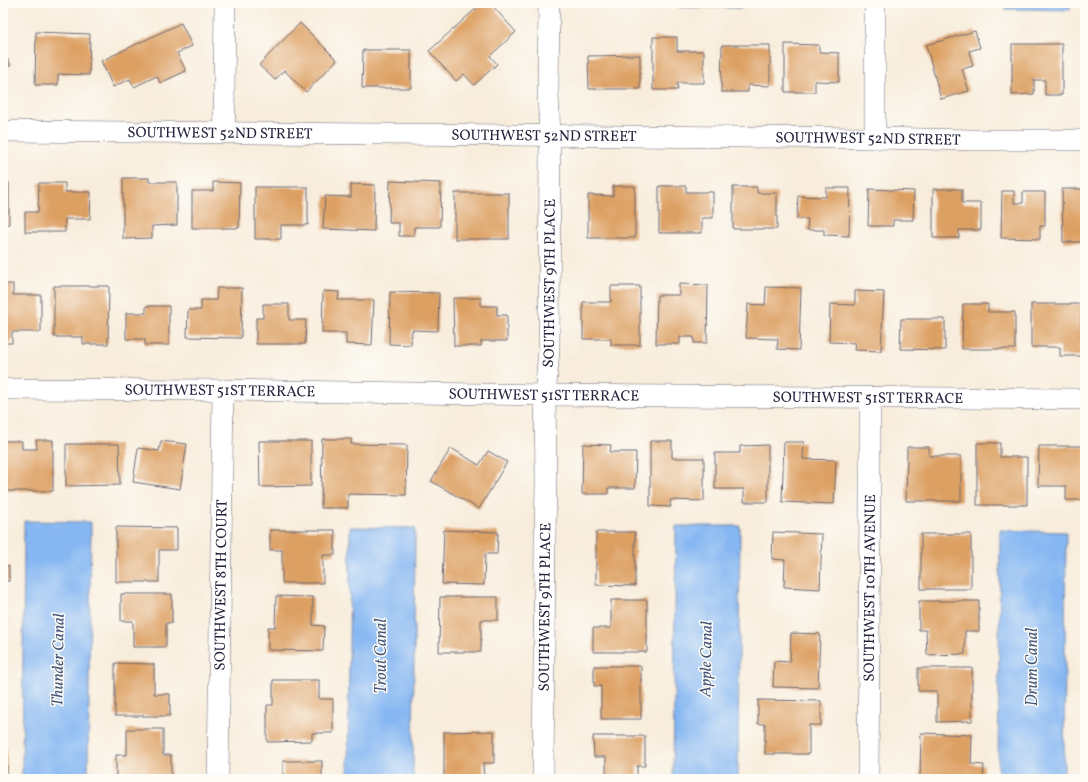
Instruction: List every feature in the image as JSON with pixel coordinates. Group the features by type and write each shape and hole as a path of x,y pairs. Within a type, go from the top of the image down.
{"street":[{"path":"225,3 225,132"},
{"name":"SOUTHWEST 9TH PLACE","path":"543,779 544,548 546,482 545,395 549,350 549,3"},
{"path":"874,138 876,3"},
{"name":"SOUTHWEST 52ND STREET","path":"3,131 1085,140"},
{"name":"SOUTHWEST 51ST TERRACE","path":"3,389 1085,399"},
{"name":"SOUTHWEST 8TH COURT","path":"218,779 223,390"},
{"name":"SOUTHWEST 10TH AVENUE","path":"868,779 870,397"}],"water":[{"path":"678,3 743,3 743,8 678,7"},
{"path":"1005,3 1070,3 1070,10 1005,9"},
{"name":"Thunder Canal","path":"24,521 91,522 88,779 22,779"},
{"name":"Apple Canal","path":"676,526 740,526 738,779 673,779"},
{"name":"Trout Canal","path":"350,527 415,528 413,779 348,779"},
{"name":"Drum Canal","path":"1000,530 1066,532 1064,779 998,779"}],"building":[{"path":"482,3 490,3 516,32 490,56 497,64 474,85 464,74 456,81 429,51"},
{"path":"923,3 978,3 978,5 923,5"},
{"path":"181,23 192,46 177,53 186,71 160,83 157,76 134,87 130,79 113,87 101,61"},
{"path":"300,23 337,60 306,92 284,70 275,80 259,65"},
{"path":"975,31 980,48 969,51 973,66 962,69 969,91 941,99 926,45"},
{"path":"36,32 90,34 89,75 58,74 58,85 35,85"},
{"path":"653,37 677,37 677,51 704,51 704,83 677,83 678,90 653,90"},
{"path":"785,44 819,45 819,52 839,53 839,82 815,81 815,92 785,92"},
{"path":"1012,44 1062,44 1062,95 1045,95 1045,80 1034,80 1034,94 1012,95"},
{"path":"722,45 770,45 770,86 748,85 748,92 721,92"},
{"path":"363,50 411,50 411,88 362,88"},
{"path":"3,52 11,65 3,70"},
{"path":"640,55 640,89 589,89 588,56"},
{"path":"123,178 149,178 149,182 177,182 177,225 152,226 152,238 123,239"},
{"path":"390,181 441,183 440,227 414,227 414,236 399,236 399,223 389,223"},
{"path":"213,182 240,183 239,228 192,228 192,191 213,191"},
{"path":"3,183 9,183 9,224 3,224"},
{"path":"39,183 65,183 65,192 91,192 90,219 65,219 65,232 25,232 25,212 38,212"},
{"path":"351,184 375,185 374,231 323,229 325,196 351,197"},
{"path":"613,186 635,186 635,238 588,238 588,195 613,196"},
{"path":"659,186 686,186 686,192 713,192 713,218 702,218 702,233 659,233"},
{"path":"255,187 308,187 308,225 281,225 281,239 255,239"},
{"path":"733,187 757,187 757,193 777,193 777,229 733,229"},
{"path":"826,188 850,188 849,236 824,235 824,230 807,230 808,219 797,219 798,196 826,197"},
{"path":"869,189 914,191 913,220 893,220 893,226 868,226"},
{"path":"933,189 962,189 962,203 981,203 981,230 959,230 959,238 933,238"},
{"path":"1062,189 1085,189 1085,242 1063,242"},
{"path":"1002,191 1014,191 1014,203 1023,203 1023,192 1045,192 1045,226 1040,226 1040,239 1001,238"},
{"path":"455,193 509,193 509,239 455,239"},
{"path":"3,284 13,284 13,295 41,295 41,332 12,332 12,343 3,343"},
{"path":"679,284 708,285 707,343 694,343 694,337 680,337 680,344 656,344 657,295 679,295"},
{"path":"54,286 109,286 108,344 83,344 83,337 54,337"},
{"path":"611,286 640,286 640,345 611,345 611,339 583,339 583,302 611,302"},
{"path":"766,287 801,288 799,350 777,349 778,339 746,338 748,304 765,305"},
{"path":"217,288 242,288 241,338 187,337 188,310 201,310 201,300 216,300"},
{"path":"323,291 339,292 338,300 374,300 372,345 346,344 346,333 322,333"},
{"path":"855,291 884,292 881,351 854,350 855,343 829,342 830,304 855,305"},
{"path":"390,292 439,293 438,331 412,330 411,345 389,344"},
{"path":"453,298 481,298 481,306 497,306 497,315 507,315 507,341 481,341 481,346 454,346"},
{"path":"263,304 289,304 289,320 306,320 305,344 256,344 256,318 263,318"},
{"path":"963,304 988,304 988,312 1015,312 1015,349 962,349"},
{"path":"1031,304 1081,304 1081,356 1060,356 1060,347 1031,347"},
{"path":"146,306 169,306 169,345 145,345 145,339 126,339 126,313 146,313"},
{"path":"901,319 945,319 945,350 900,349"},
{"path":"322,439 351,439 351,444 407,445 406,495 348,494 348,508 321,508"},
{"path":"36,440 53,440 53,491 3,491 3,441 22,441 22,449 37,449"},
{"path":"161,441 187,444 180,489 133,482 138,448 159,451"},
{"path":"259,441 311,441 311,486 260,487"},
{"path":"650,441 672,441 672,458 704,458 704,501 670,500 671,507 650,506"},
{"path":"784,442 804,442 803,459 836,460 834,504 782,502"},
{"path":"977,443 1000,443 1000,457 1027,457 1027,505 977,505"},
{"path":"66,444 119,444 120,485 66,486"},
{"path":"583,444 611,445 610,452 636,452 635,488 608,488 608,494 582,494"},
{"path":"768,445 768,502 744,502 744,489 715,489 715,453 740,453 740,446"},
{"path":"1039,446 1085,446 1085,500 1066,500 1066,486 1038,486"},
{"path":"907,447 929,447 929,456 961,456 961,501 906,501"},
{"path":"451,448 479,465 488,451 507,462 479,509 431,481"},
{"path":"116,527 177,528 177,550 159,550 159,582 116,582"},
{"path":"270,530 335,530 335,555 323,555 323,583 282,583 282,550 270,550"},
{"path":"444,530 498,532 497,554 485,554 484,585 442,584"},
{"path":"596,532 635,532 635,586 596,585"},
{"path":"773,532 822,534 820,589 784,587 785,560 772,559"},
{"path":"921,534 971,534 971,589 921,589"},
{"path":"3,566 9,566 9,581 3,581"},
{"path":"3,594 5,594 4,632 3,632"},
{"path":"121,594 172,594 172,623 166,623 166,647 133,647 133,621 121,621"},
{"path":"276,596 313,597 313,625 324,626 323,651 268,650 268,627 275,627"},
{"path":"440,597 498,597 498,620 481,620 481,652 439,652"},
{"path":"611,600 647,600 647,652 593,652 593,628 611,628"},
{"path":"919,601 979,601 979,631 965,631 965,654 927,655 926,630 919,630"},
{"path":"791,633 820,634 818,688 773,687 774,661 790,662"},
{"path":"115,663 154,664 154,694 170,694 170,716 115,716"},
{"path":"594,666 641,666 641,719 601,719 601,686 594,686"},
{"path":"918,668 972,668 972,721 937,722 937,691 918,691"},
{"path":"273,680 319,680 319,699 333,699 333,733 312,733 312,741 267,742 267,705 273,705"},
{"path":"758,700 821,701 821,725 809,725 809,754 765,754 765,724 758,724"},
{"path":"127,729 163,729 163,755 171,755 171,779 116,779 116,755 127,755"},
{"path":"494,731 494,763 483,763 484,779 444,779 444,732"},
{"path":"921,733 972,735 971,764 984,765 983,779 920,779"},
{"path":"593,736 645,736 645,766 637,766 637,779 606,779 606,757 594,757"},
{"path":"3,747 7,747 7,779 3,779"},
{"path":"283,761 322,761 322,779 283,779"}]}
